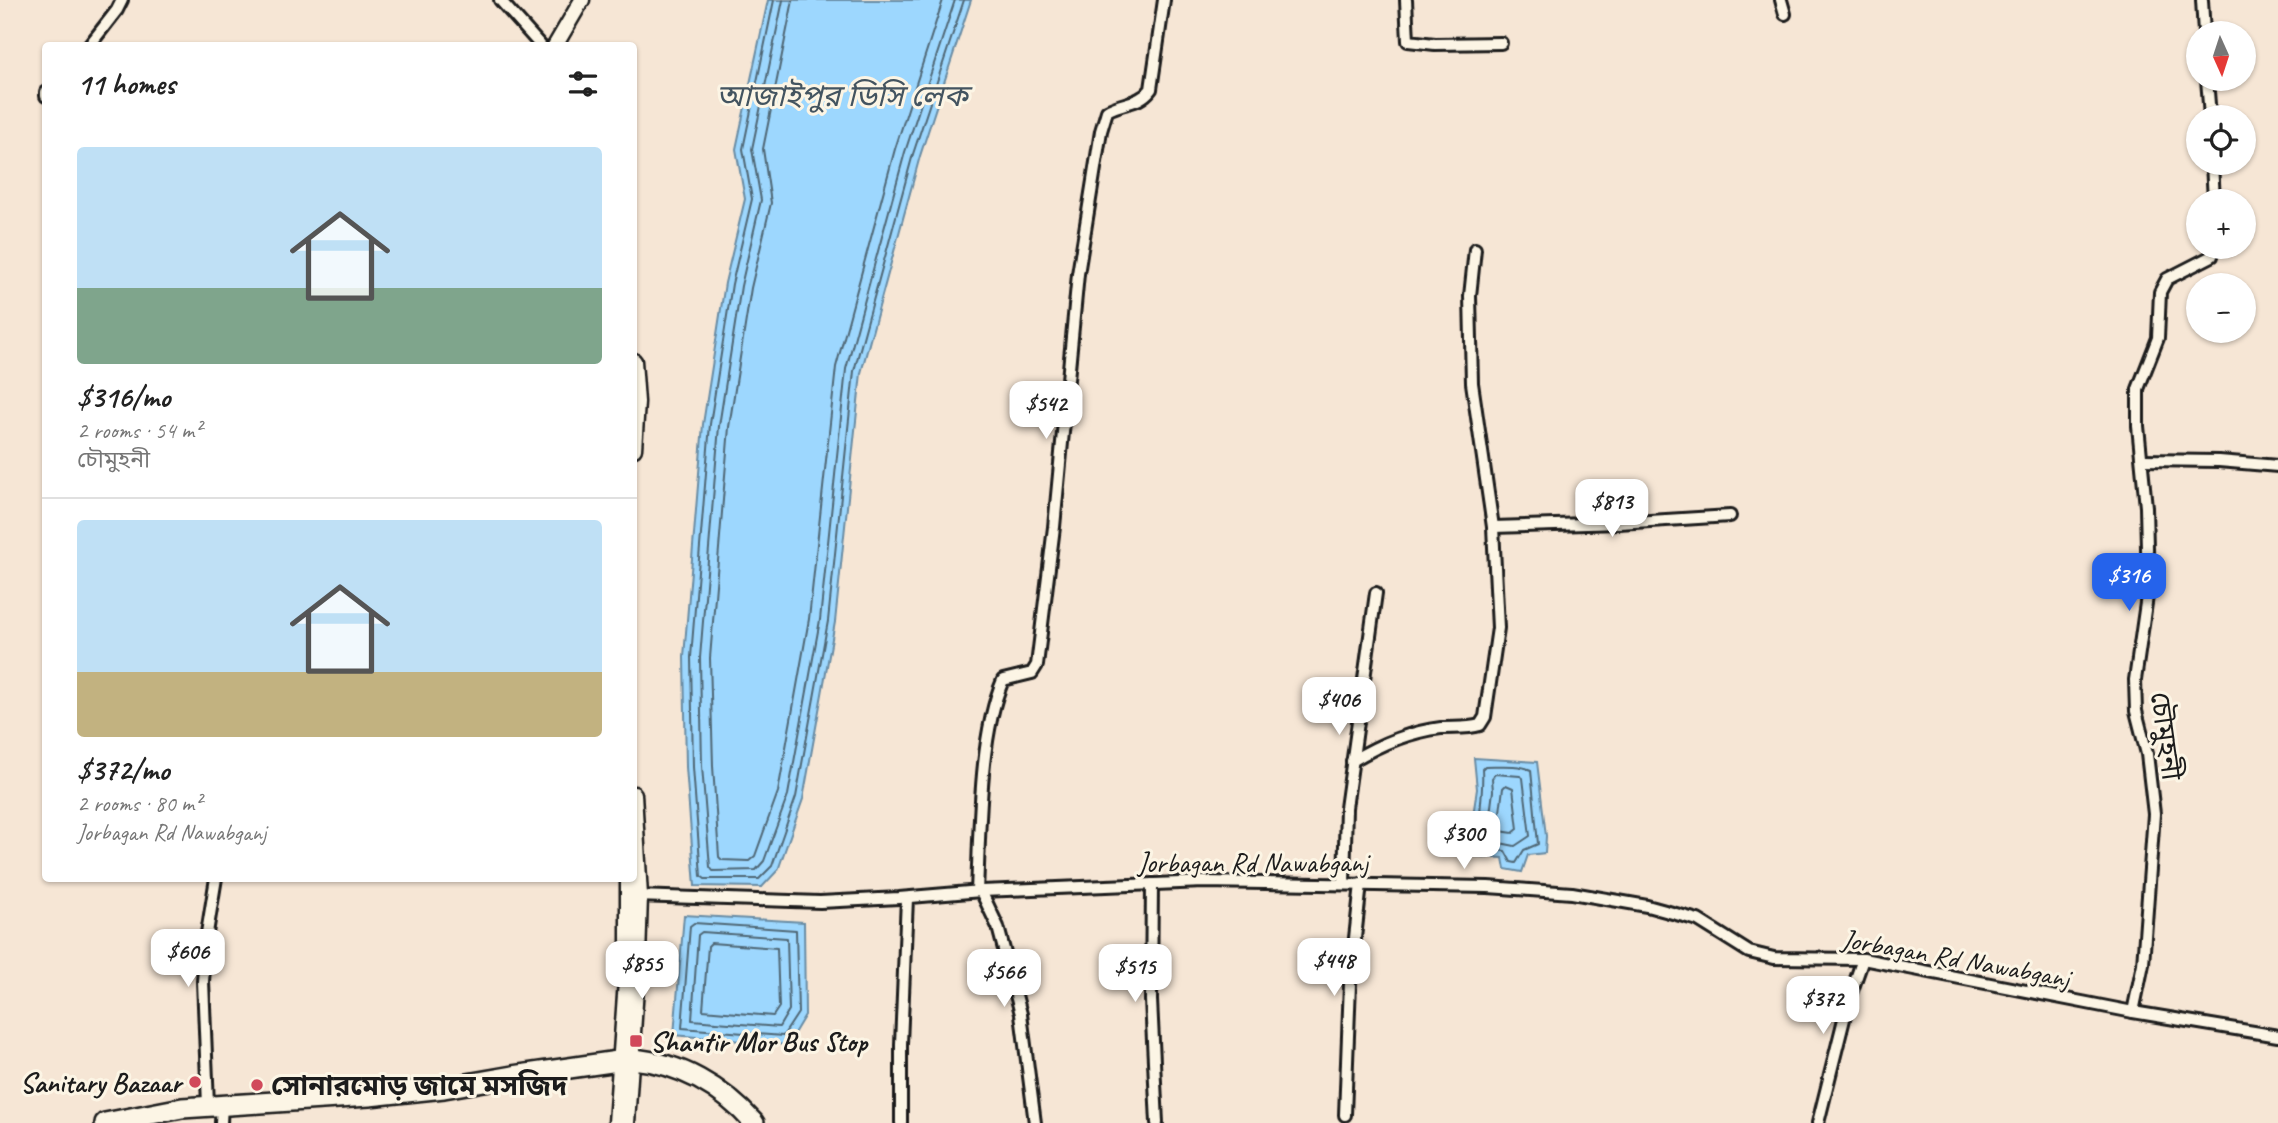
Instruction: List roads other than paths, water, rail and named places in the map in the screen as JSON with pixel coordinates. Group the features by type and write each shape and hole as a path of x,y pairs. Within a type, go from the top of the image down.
{"highway":[{"path":"105,1123 182,1108 217,1111 444,1088 626,1060 652,1061 695,1076 736,1103 754,1123"}],"street":[{"path":"92,42 122,0"},
{"path":"500,0 537,42"},
{"path":"557,42 582,0"},
{"path":"1035,1123 1021,1014 998,927 979,891 980,821 988,736 1003,680 1032,673 1037,665 1078,274 1101,131 1107,111 1144,98 1151,89 1164,0"},
{"path":"1406,0 1408,41 1435,44 1502,43"},
{"path":"1781,0 1785,14"},
{"path":"2202,0 2203,21"},
{"path":"1352,761 1377,746 1404,735 1441,728 1480,726 1485,717 1498,628 1493,527 1472,383 1470,296 1475,249"},
{"name":"চৌমুহনী","path":"2133,1012 2143,964 2154,814 2147,754 2136,711 2135,680 2148,589 2138,389 2158,338 2160,292 2167,279 2206,259"},
{"path":"2142,460 2219,461 2278,466"},
{"path":"1493,527 1730,516"},
{"path":"1344,883 1346,808 1376,593"},
{"path":"215,882 203,981 217,1111"},
{"path":"629,882 634,896"},
{"path":"627,1123 628,951 634,882"},
{"name":"Jorbagan Rd Nawabganj","path":"634,896 820,902 979,891 1152,884 1344,883 1488,887 1572,893 1647,906 1698,920 1718,930 1749,952 1774,958 1863,959 2133,1012 2278,1035"},
{"path":"1152,884 1151,1000 1157,1123"},
{"path":"1345,1115 1350,983 1362,884"},
{"path":"901,1123 901,1044 907,898"},
{"path":"1818,1123 1849,999 1863,959"},
{"path":"616,1123 626,1060"}],"water":[{"name":"আজাইপুর ডিসি লেক","path":"768,0 971,0 920,156 861,373 835,622 803,799 778,870 762,887 695,886 686,767 684,657 703,424 725,283 745,199 736,149"},
{"path":"1474,758 1537,762 1546,836 1545,853 1528,855 1522,872 1505,869 1503,858 1472,856 1471,829 1477,789"},
{"path":"684,915 804,922 805,1015 787,1045 674,1035"}],"place":[{"name":"Shantir Mor Bus Stop","path":"636,1041"},
{"name":"Sanitary Bazaar","path":"195,1082"},
{"name":"সোনারমোড় জামে মসজিদ","path":"257,1085"}]}
